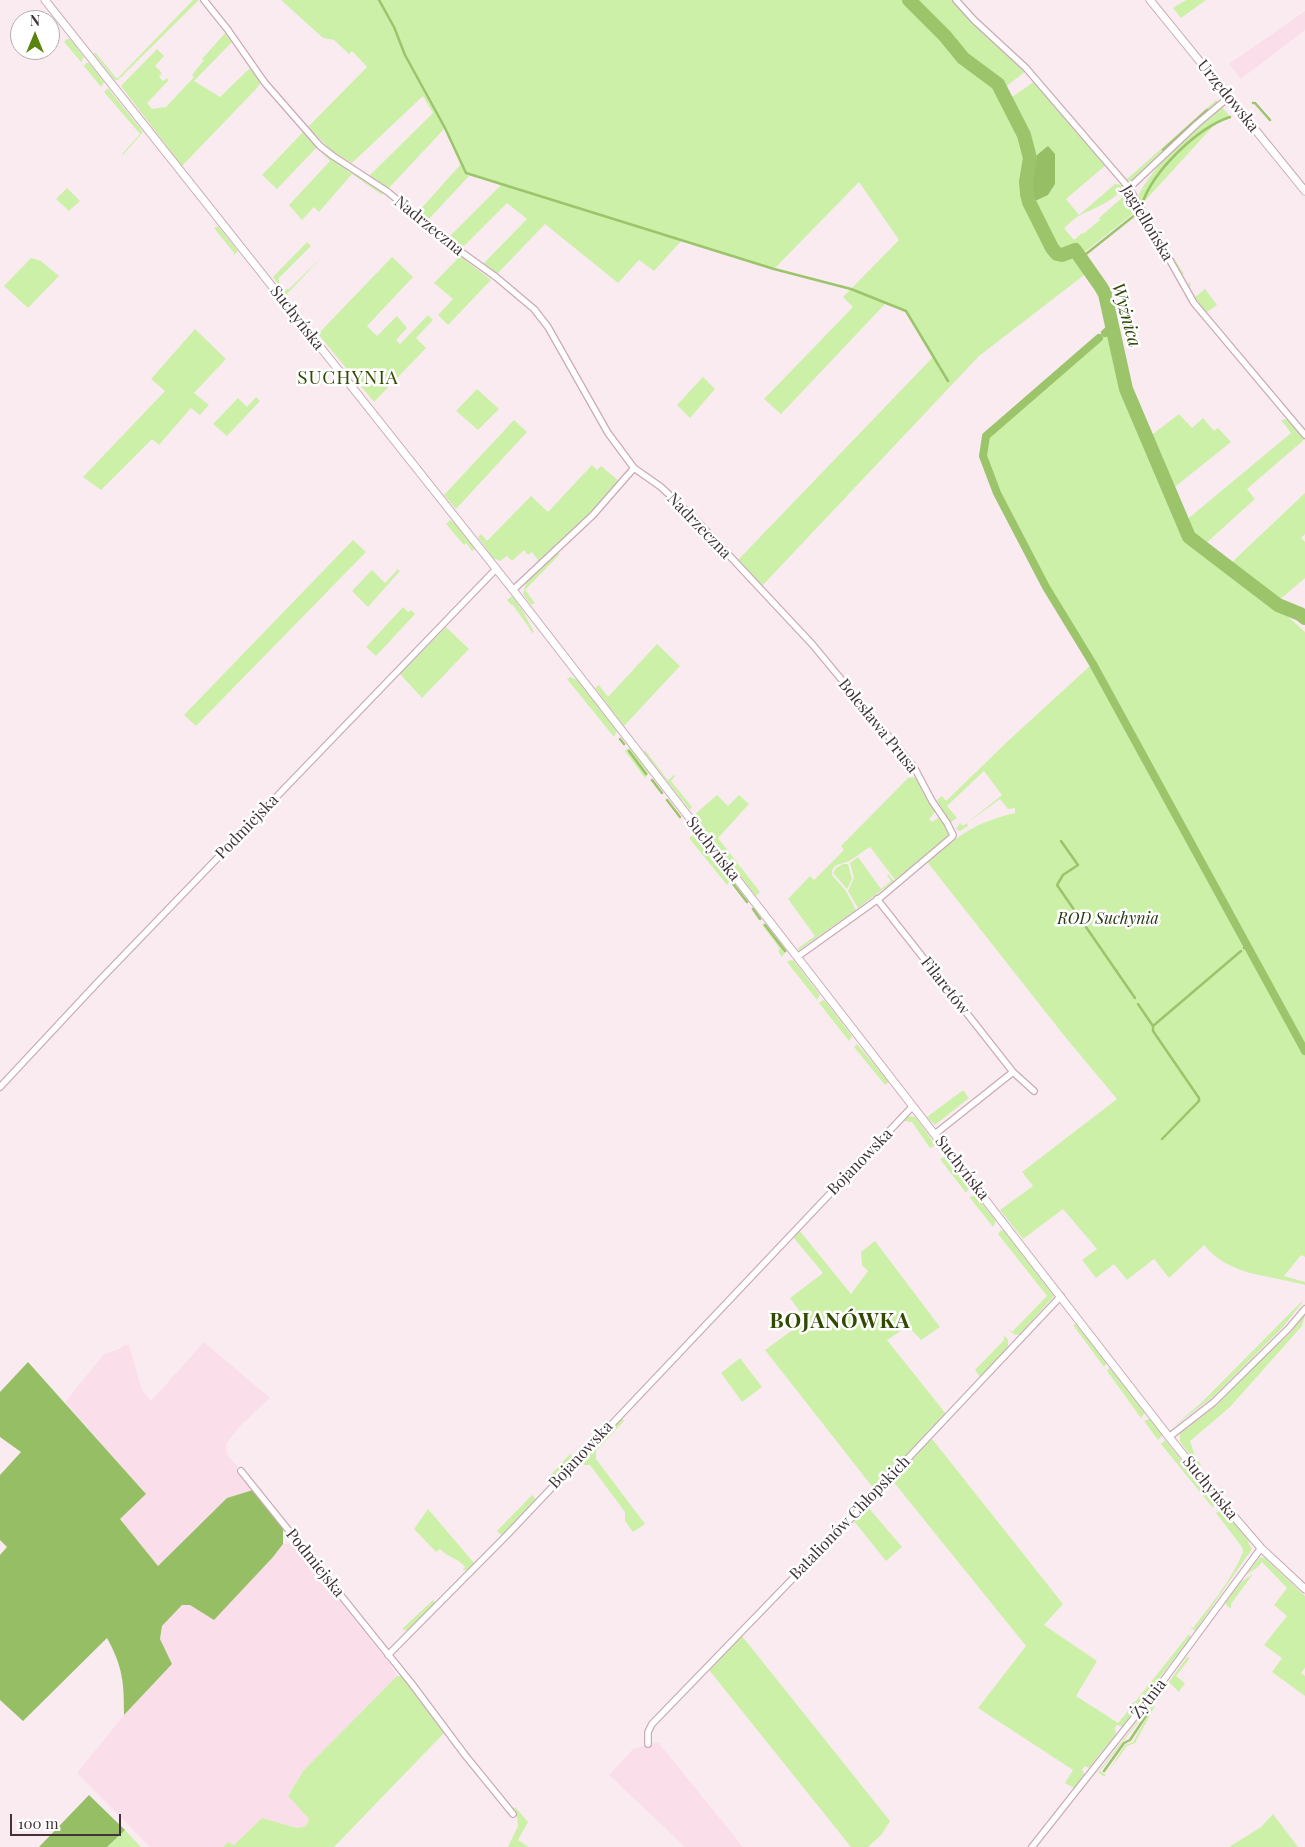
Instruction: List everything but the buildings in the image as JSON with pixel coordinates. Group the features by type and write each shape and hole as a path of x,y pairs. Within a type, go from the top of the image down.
{"street":[{"name":"Suchyńska","path":"46,0 513,590 1169,1437 1261,1548 1305,1589"},
{"name":"Nadrzeczna","path":"204,0 228,30 265,83 320,146 332,156 388,192 446,241 496,277 534,309 548,327 608,433 634,468 672,496 759,589"},
{"name":"Jagiellońska","path":"956,0 974,20 1026,68 1129,188 1194,303 1305,434"},
{"name":"Urzędowska","path":"1150,0 1305,191"},
{"path":"1129,188 1197,124 1229,97"},
{"path":"513,590 594,515 634,468"},
{"name":"Podmiejska","path":"0,1087 98,982 496,569"},
{"name":"Bolesława Prusa","path":"759,589 812,644 914,767 953,835 938,850 877,900 797,957"},
{"name":"Filaretów","path":"877,900 1013,1072 1034,1091"},
{"path":"935,1134 1013,1072"},
{"name":"Bojanowska","path":"388,1655 505,1537 912,1107"},
{"name":"Batalionów Chłopskich","path":"648,1744 648,1732 652,1724 864,1505 1061,1296"},
{"path":"1169,1437 1214,1402 1289,1328 1305,1309"},
{"name":"Podmiejska","path":"241,1471 388,1655"},
{"name":"Żytnia","path":"1032,1847 1168,1674 1261,1548"},
{"path":"388,1655 513,1814"}],"shaded area":[{"path":"1305,11 1305,30 1241,79 1229,64"},
{"path":"204,1342 270,1398 242,1424 226,1444 227,1454 253,1490 227,1499 159,1567 120,1519 146,1494 65,1402 104,1354 125,1345 129,1345 142,1390 151,1401"},
{"path":"295,1543 397,1676 303,1771 288,1795 309,1819 306,1826 298,1828 262,1818 234,1845 228,1842 223,1847 150,1847 77,1773 124,1715 172,1664 160,1639 162,1626 177,1610 182,1605 190,1605 273,1557 283,1544"},
{"path":"658,1742 743,1847 685,1847 609,1775 633,1749"}],"green space":[{"path":"193,0 199,0 118,80 115,80 94,54 95,52 117,79"},
{"path":"281,0 953,0 1026,71 1003,89 1009,99 1035,81 1106,165 1066,199 1079,215 1115,184 1122,185 1116,195 1110,200 1077,217 1064,228 1074,240 1100,220 1099,218 1124,196 1132,198 1139,209 1082,254 1092,269 979,356 762,586 738,560 933,357 906,311 886,303 781,414 764,399 853,307 843,297 899,240 859,182 774,269 682,240 654,271 639,260 618,283 545,224 495,274 482,265 527,219 507,203 461,249 447,239 501,185 466,173 445,128 388,189 369,176 433,113 423,96 352,163 333,152 308,127 367,67 352,51 349,54 334,40 323,38"},
{"path":"1186,0 1206,0 1181,18 1173,8"},
{"path":"225,33 232,42 194,81 220,97 250,68 261,82 182,166 121,86 157,49 164,56 155,66 162,73 159,77 163,81 167,78 169,80 147,103 152,109 166,107 194,77 192,75 204,60 202,59"},
{"path":"70,39 84,57 81,62 64,42"},
{"path":"86,63 89,63 104,82 101,87 84,66"},
{"path":"108,88 143,132 123,155 140,134 104,92"},
{"path":"1216,100 1218,102 1133,182 1126,180 1116,170 1116,168 1127,179"},
{"path":"1222,107 1231,118 1217,122 1142,204 1184,274 1180,274 1139,199 1138,196 1153,173 1175,147 1199,124"},
{"path":"285,112 317,147 277,189 262,175 303,132"},
{"path":"1048,146 1055,154 1055,184 1048,195 1035,201 1031,190 1037,155"},
{"path":"319,150 349,170 348,172 354,173 383,193 382,195 352,174 319,212 314,207 302,220 289,205 330,161"},
{"path":"461,164 465,174 469,176 428,220 418,212"},
{"path":"67,188 80,201 69,211 56,199"},
{"path":"218,226 238,251 233,256 234,253 214,228"},
{"path":"427,230 491,280 448,325 438,315 453,299 434,283 458,258 425,231"},
{"path":"307,242 311,246 278,279 284,289 289,289 322,257 286,295 273,277"},
{"path":"392,257 413,277 367,326 377,336 397,316 407,328 396,340 400,344 428,315 433,320 416,338 426,348 374,402 318,334"},
{"path":"31,258 41,261 59,276 28,308 4,286"},
{"path":"1189,282 1191,285 1189,287 1195,297 1205,289 1217,305 1205,312 1188,287"},
{"name":"ROD Suchynia","path":"1110,328 1124,392 1187,538 1220,561 1305,632 1305,1046 1120,714 1118,715 1305,1053 1305,1257 1301,1255 1284,1276 1305,1282 1305,1285 1237,1269 1214,1255 1204,1245 1169,1278 1154,1259 1127,1280 1114,1264 1096,1278 1082,1260 1097,1249 1063,1209 1023,1239 1000,1210 1033,1186 1022,1172 1117,1099 926,862 947,845 977,826 1015,813 1015,808 1008,809 1000,799 967,823 968,826 960,831 956,829 960,823 963,826 1002,795 984,771 947,806 957,818 950,823 937,800 942,796 946,801 1092,664 1046,587 997,493 983,456 986,436"},
{"path":"195,329 226,359 194,393 209,405 200,415 191,408 159,445 152,439 101,490 83,477 165,391 151,379"},
{"path":"703,377 715,389 690,418 677,405"},
{"path":"477,389 499,409 478,430 456,411"},
{"path":"256,397 260,401 227,436 213,424 238,398 247,407"},
{"path":"1179,414 1192,428 1203,418 1214,431 1218,428 1231,442 1171,490 1149,437"},
{"path":"1287,419 1305,439 1247,489 1255,499 1204,545 1191,536 1184,522 1291,433 1281,420"},
{"path":"514,420 527,432 456,509 444,495"},
{"path":"592,465 597,470 601,466 620,482 592,514 538,563 532,552 528,555 524,550 512,561 507,556 500,561 493,558 478,537 481,534 487,541 531,496 548,512"},
{"path":"1305,493 1305,534 1301,538 1305,542 1305,578 1277,602 1230,564"},
{"path":"450,520 455,523 475,549 472,551 466,543 464,545 446,524"},
{"path":"353,540 366,552 196,726 184,715"},
{"path":"556,553 560,554 525,590 535,603 531,605 523,594 526,583"},
{"path":"398,569 400,571 368,607 352,591 372,570 385,583"},
{"path":"512,596 534,632 532,633 512,604 507,600"},
{"path":"403,607 408,612 411,610 415,614 376,656 366,647"},
{"path":"446,627 469,649 422,698 400,674"},
{"path":"657,644 680,666 624,726 595,688 599,685 608,697"},
{"path":"570,677 578,680 617,731 614,737 567,679"},
{"path":"630,748 649,773 645,778 625,751"},
{"path":"645,750 668,780 675,776 671,781 692,807 690,810 644,752"},
{"path":"913,777 917,779 936,811 929,819 932,822 942,818 948,831 948,838 896,881 870,847 849,861 835,866 832,875 846,891 856,910 799,950 797,949 815,936 788,899 810,876 814,880 844,850 841,846 908,778"},
{"path":"717,795 728,806 739,795 749,804 718,838 760,892 756,896 693,816"},
{"path":"697,834 731,879 727,885 689,838"},
{"path":"858,857 881,889 891,881 888,874 894,881 858,908 848,891 854,878 850,863"},
{"path":"843,864 848,864 852,879 847,889 833,873 836,868"},
{"path":"764,923 786,951 782,957 778,951 780,949 762,925"},
{"path":"790,960 794,961 820,995 817,1000 787,962"},
{"path":"823,1000 852,1036 849,1041 819,1003"},
{"path":"857,1044 889,1082 885,1085 854,1047"},
{"path":"963,1090 969,1098 935,1125 927,1117"},
{"path":"906,1116 915,1117 935,1146 930,1148 912,1122 904,1121 851,1176"},
{"path":"944,1157 969,1188 966,1193 940,1159"},
{"path":"971,1196 976,1196 996,1221 993,1227 970,1198"},
{"path":"799,1230 851,1294 868,1271 862,1265 861,1252 875,1241 940,1327 921,1340 908,1326 887,1340 946,1414 874,1489 765,1350 806,1320 790,1298 823,1273 793,1237"},
{"path":"1001,1230 1004,1231 1054,1296 1020,1334 1016,1335 1009,1331 1012,1332 1047,1296 998,1234"},
{"path":"1301,1302 1283,1327 1214,1396 1172,1428 1201,1403"},
{"path":"1305,1315 1302,1326 1230,1407 1190,1441 1201,1465 1199,1466 1180,1442 1180,1433 1217,1405 1247,1373 1289,1334"},
{"path":"1076,1324 1107,1363 1104,1367 1073,1325"},
{"path":"1004,1335 1008,1340 1008,1348 980,1377 975,1370 1004,1340"},
{"path":"740,1358 762,1387 742,1402 721,1373"},
{"path":"28,1362 146,1494 120,1519 158,1566 227,1498 253,1490 283,1527 283,1544 214,1620 190,1605 182,1605 162,1626 160,1639 172,1664 124,1715 122,1675 107,1638 23,1721 0,1700 0,1555 7,1547 0,1540 0,1475 21,1452 0,1437 0,1392"},
{"path":"1109,1368 1145,1411 1141,1418 1107,1371"},
{"path":"621,1417 624,1421 596,1451 596,1459 645,1524 633,1532 625,1521 625,1512 590,1465 584,1465 582,1460"},
{"path":"1151,1419 1163,1435 1158,1440 1144,1421"},
{"path":"593,1429 596,1431 596,1435 557,1477 550,1476 570,1454 576,1456 594,1435 595,1431"},
{"path":"929,1439 933,1440 1063,1604 1044,1625 1097,1661 1076,1696 1118,1723 1128,1711 1127,1708 1133,1713 1122,1727 1117,1725 1115,1728 1116,1734 1089,1768 1085,1766 1082,1770 1085,1774 1074,1788 1065,1783 1073,1770 978,1708 1026,1646 892,1480"},
{"path":"1165,1440 1215,1502 1213,1508 1161,1444"},
{"path":"532,1495 536,1499 502,1536 497,1531"},
{"path":"867,1506 902,1547 886,1561 853,1520"},
{"path":"428,1509 475,1564 469,1570 464,1570 465,1567 462,1564 440,1549 436,1552 414,1529"},
{"path":"1223,1510 1249,1541 1252,1549 1195,1631 1189,1626 1193,1628 1221,1592 1243,1552 1242,1547 1216,1513"},
{"path":"1260,1557 1265,1558 1305,1596 1305,1668 1301,1673 1305,1676 1305,1696 1272,1672 1282,1658 1264,1645 1287,1616 1274,1605 1287,1588 1262,1562 1246,1575"},
{"path":"1253,1574 1231,1604 1231,1609 1226,1605 1226,1602 1241,1582"},
{"path":"433,1600 436,1604 408,1631 402,1629"},
{"path":"1189,1634 1191,1637 1137,1707 1133,1706 1132,1703 1135,1702"},
{"path":"742,1636 890,1821 882,1834 868,1847 851,1847 709,1670"},
{"path":"1187,1657 1190,1658 1176,1676 1185,1683 1179,1692 1169,1682"},
{"path":"397,1676 402,1676 445,1732 334,1847 223,1847 228,1842 234,1845 262,1818 297,1828 306,1826 309,1819 288,1796 303,1771"},
{"path":"1151,1704 1155,1706 1135,1743 1127,1746 1108,1772 1125,1745 1133,1742 1150,1712 1147,1711 1100,1771 1106,1775 1104,1777 1098,1772"},
{"path":"89,1795 125,1830 107,1847 39,1847"},
{"path":"515,1807 528,1822 518,1840 529,1847 508,1847 518,1826 517,1817 512,1810"},
{"path":"1273,1814 1298,1847 1229,1847 1261,1827"},
{"path":"125,1830 141,1847 107,1847"}],"waterway":[{"path":"379,0 466,173 774,269 851,289 906,311 948,381"},
{"name":"Wyżnica","path":"909,0 945,36 963,58 998,84 1024,135 1030,158 1026,182 1029,202 1052,248 1057,254 1062,255 1075,250 1105,294 1126,389 1189,537 1278,605 1305,618"},
{"path":"1253,103 1270,120"},
{"path":"1163,150 1207,110"},
{"path":"1142,204 1156,178 1178,152 1204,131 1230,117"},
{"path":"1081,258 1140,211"},
{"path":"1105,333 1112,327"},
{"path":"1099,338 986,436 983,456 997,493 1046,587 1093,664 1305,1051"},
{"path":"620,739 624,744"},
{"path":"629,751 646,774"},
{"path":"652,780 662,793"},
{"path":"667,800 680,817"},
{"path":"685,823 689,827"},
{"path":"696,836 747,902"},
{"path":"1061,841 1078,865 1063,875 1057,885 1135,998"},
{"path":"753,909 760,919"},
{"path":"765,925 785,951"},
{"path":"1244,948 1247,945"},
{"path":"1162,1139 1199,1101 1199,1098 1153,1031 1153,1026 1241,951"},
{"path":"1138,1004 1153,1026"},
{"path":"1104,1771 1124,1743 1130,1740 1148,1713"}],"district":[{"name":"SUCHYNIA","path":"348,378"},
{"name":"BOJANÓWKA","path":"840,1321"}]}
